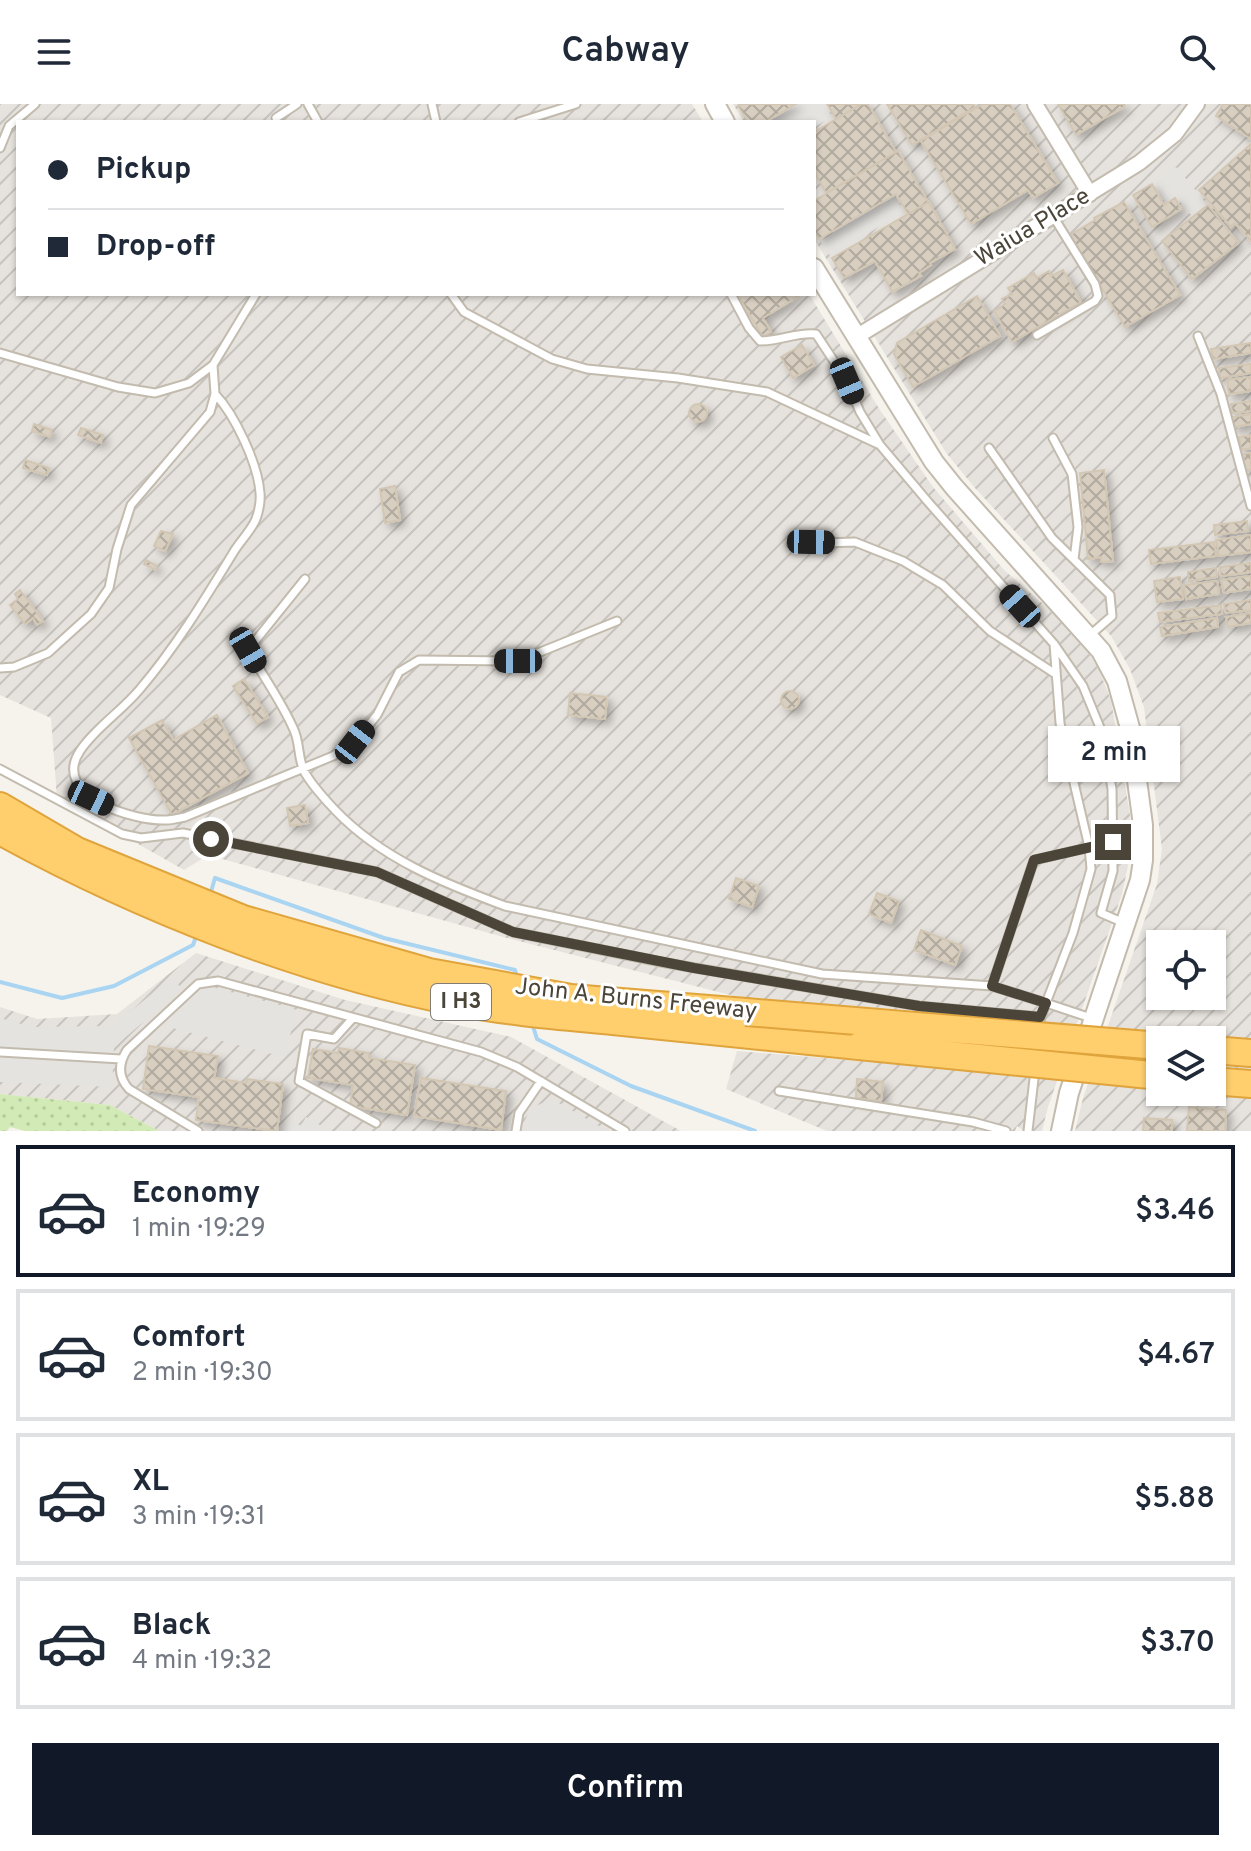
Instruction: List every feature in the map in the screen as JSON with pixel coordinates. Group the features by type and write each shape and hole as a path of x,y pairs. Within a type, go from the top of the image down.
{"highway":[{"name":"John A. Burns Freeway","path":"0,806 156,908 331,970 457,1002 610,1021 1146,1075"},
{"name":"John A. Burns Freeway","path":"0,831 243,919 429,972 571,998 1146,1045"},
{"path":"1226,1051 1251,1053"},
{"path":"1226,1082 1251,1084"}],"street":[{"path":"1035,104 1090,194"},
{"name":"Waiua Place","path":"856,337 1090,194 1159,148 1175,134 1197,104"},
{"path":"816,271 906,420 954,487 1089,636 1110,667 1123,699 1142,810 1143,860 1126,924 1069,1093 1061,1131"}],"lane":[{"path":"16,120 35,104"},
{"path":"276,118 297,104"},
{"path":"525,120 576,104"},
{"path":"0,148 9,126 16,120"},
{"path":"1037,335 1095,301 1098,296 1095,284 1053,216"},
{"path":"0,353 118,387 155,393 189,383 213,365 255,296"},
{"path":"452,296 464,312 552,359 587,369 678,378 767,392 880,445"},
{"path":"732,296 749,328 760,341 775,341 799,332 816,334 847,381 860,412 880,445 1054,644 1083,686 1103,735 1112,789 1113,871 1101,913 1126,924"},
{"path":"1198,336 1221,394 1251,506"},
{"path":"0,668 14,667 48,653 91,614 109,588 131,505 210,412 215,394 213,365"},
{"path":"215,394 225,405 254,466 260,495 255,521 232,554 222,575 140,689 80,751 73,767 78,784 91,798 127,815 165,821 185,817 333,756 355,742 377,715 399,672 419,660 518,661 617,621"},
{"path":"1053,438 1072,474 1078,527 1074,559"},
{"path":"989,448 1052,538 1110,595 1112,616 1089,636"},
{"path":"791,544 855,542 903,561 943,585 990,631 1054,673"},
{"path":"305,579 248,650 294,729 303,769 319,793 357,832 395,859 505,906 822,974 992,986 1094,1018"},
{"path":"1037,1046 1040,1017 1073,933 1091,869 1089,847 1060,723 1054,644"},
{"path":"0,769 122,834 141,838 183,833 377,872 513,932 694,968 919,1006 1040,1017"},
{"path":"992,986 1034,860 1113,842"},
{"path":"198,1131 129,1089 122,1082 120,1070 121,1059 127,1050 198,984 207,981 481,1052 517,1067 625,1131"},
{"path":"353,1018 334,1039 307,1034 299,1081 376,1123"},
{"path":"0,1052 121,1059"},
{"path":"1028,1131 1036,1060"},
{"path":"516,1131 519,1113 541,1081"},
{"path":"779,1091 973,1122 1006,1131"}],"shaded area":[{"path":"0,104 692,104 702,120 16,120 16,296 810,296 880,410 933,487 1004,570 1081,641 1099,670 1111,700 1130,815 1129,861 1122,894 1042,1131 1024,1131 1017,1126 1015,1131 827,1131 726,1089 737,1051 1021,1074 1028,1018 746,999 507,938 208,855 184,870 57,798 51,718 0,695"},
{"path":"733,104 1251,104 1251,1131 1075,1131 1083,1098 1157,884 1162,849 1144,707 1130,669 1111,636 947,454 816,242 816,120 743,120"},
{"path":"798,104 825,104 832,117 816,126 816,120 770,120"},
{"path":"1176,167 1207,204 1192,216 1176,197 1165,203 1153,184"},
{"path":"895,196 904,212 830,256 820,241"},
{"path":"196,953 345,1000 511,1037 681,1131 159,1131 110,1105 0,1094 0,1007 37,1019 117,1014"},
{"path":"172,977 182,989 114,1047 112,1087 0,1082 0,1018 32,1027 113,1026"},
{"path":"212,987 297,1010 284,1057 165,1026 201,989"},
{"path":"552,1099 608,1131 524,1131 523,1124 531,1108"},
{"path":"306,1117 330,1131 284,1131 291,1120 301,1126"}],"green space":[{"path":"0,1094 110,1105 159,1131 25,1131 10,1127 7,1131 0,1131"}],"building":[{"path":"796,104 768,120 747,120 738,106"},
{"path":"827,104 861,104 836,119"},
{"path":"862,104 868,104 896,152 826,193 816,176 816,131"},
{"path":"887,104 973,104 975,107 912,145"},
{"path":"983,104 1010,104 1058,183 1033,198 1028,190 971,224 921,141"},
{"path":"1058,104 1124,104 1125,106 1076,135"},
{"path":"1223,104 1251,104 1251,139 1216,116"},
{"path":"1251,144 1251,241 1235,223 1231,227 1199,190"},
{"path":"898,151 928,202 908,214 896,194 819,239 816,234 816,200"},
{"path":"1152,184 1164,205 1175,198 1181,209 1152,227 1133,195"},
{"path":"929,202 955,249 930,263 919,273 921,276 892,292 875,261 844,278 832,258"},
{"path":"1124,202 1180,295 1125,327 1070,235"},
{"path":"1208,205 1238,243 1192,279 1162,241"},
{"path":"1063,270 1081,302 1012,342 994,311 1005,304 1002,299 1012,294 1008,288 1034,273 1037,278 1049,271 1051,276"},
{"path":"738,296 799,296 763,318 771,332 763,337"},
{"path":"977,296 1000,336 913,387 894,354 897,343"},
{"path":"1251,343 1251,353 1213,359 1211,349"},
{"path":"802,345 814,365 793,378 781,357"},
{"path":"1251,364 1251,373 1220,378 1219,368"},
{"path":"1251,377 1251,391 1229,394 1227,380"},
{"path":"1251,401 1251,411 1232,413 1231,404"},
{"path":"698,404 707,413 698,422 689,413"},
{"path":"1251,414 1251,424 1234,427 1232,417"},
{"path":"34,424 52,430 50,437 32,431"},
{"path":"81,428 103,435 101,443 78,435"},
{"path":"1251,435 1251,448 1241,450 1239,437"},
{"path":"1251,453 1251,470 1245,470 1243,454"},
{"path":"25,460 49,468 47,475 23,468"},
{"path":"1104,470 1113,561 1101,562 1101,557 1088,559 1080,473"},
{"path":"395,486 400,520 385,523 380,489"},
{"path":"1247,521 1248,531 1215,535 1214,525"},
{"path":"161,531 173,534 165,551 154,546"},
{"path":"1251,535 1251,552 1219,556 1216,540"},
{"path":"1214,542 1216,556 1151,564 1149,550"},
{"path":"146,560 157,566 155,570 144,564"},
{"path":"1251,563 1251,572 1221,576 1220,567"},
{"path":"1216,568 1217,577 1189,581 1188,572"},
{"path":"1251,576 1251,589 1224,593 1221,580"},
{"path":"1180,577 1183,599 1157,602 1154,581"},
{"path":"1217,581 1219,594 1186,599 1184,585"},
{"path":"20,590 43,621 37,625 33,618 25,624 10,605 18,599 15,594"},
{"path":"1251,600 1251,610 1226,613 1224,604"},
{"path":"1221,605 1222,614 1160,622 1158,613"},
{"path":"1251,613 1251,623 1228,627 1226,617"},
{"path":"1217,618 1218,627 1162,636 1160,627"},
{"path":"244,679 268,717 257,724 233,686"},
{"path":"786,691 794,691 799,700 797,707 786,709 781,704 781,696"},
{"path":"570,693 607,697 605,719 568,715"},
{"path":"217,715 248,773 172,815 129,738 162,720 173,740"},
{"path":"305,805 308,823 290,826 287,808"},
{"path":"736,878 759,886 752,907 729,899"},
{"path":"877,893 899,901 891,923 869,914"},
{"path":"921,930 962,946 955,965 914,950"},
{"path":"149,1046 218,1056 214,1078 283,1084 277,1131 196,1120 199,1097 143,1089"},
{"path":"339,1048 369,1053 369,1058 415,1065 407,1115 350,1106 353,1085 308,1078 313,1049 338,1053"},
{"path":"421,1078 506,1091 501,1130 414,1116"},
{"path":"857,1079 883,1082 881,1101 856,1098"},
{"path":"1189,1107 1226,1110 1225,1131 1187,1131"},
{"path":"1144,1118 1172,1120 1172,1131 1143,1131"}],"waterway":[{"path":"210,895 215,878 384,938 515,970 517,977"},
{"path":"0,982 62,998 114,986 193,945 197,934"},
{"path":"532,1023 537,1039 631,1086 755,1131"}],"route":[{"path":"211,839 377,872 513,932 694,968 919,1006 1040,1017 1046,1003 992,986 1034,860 1113,842"}]}
